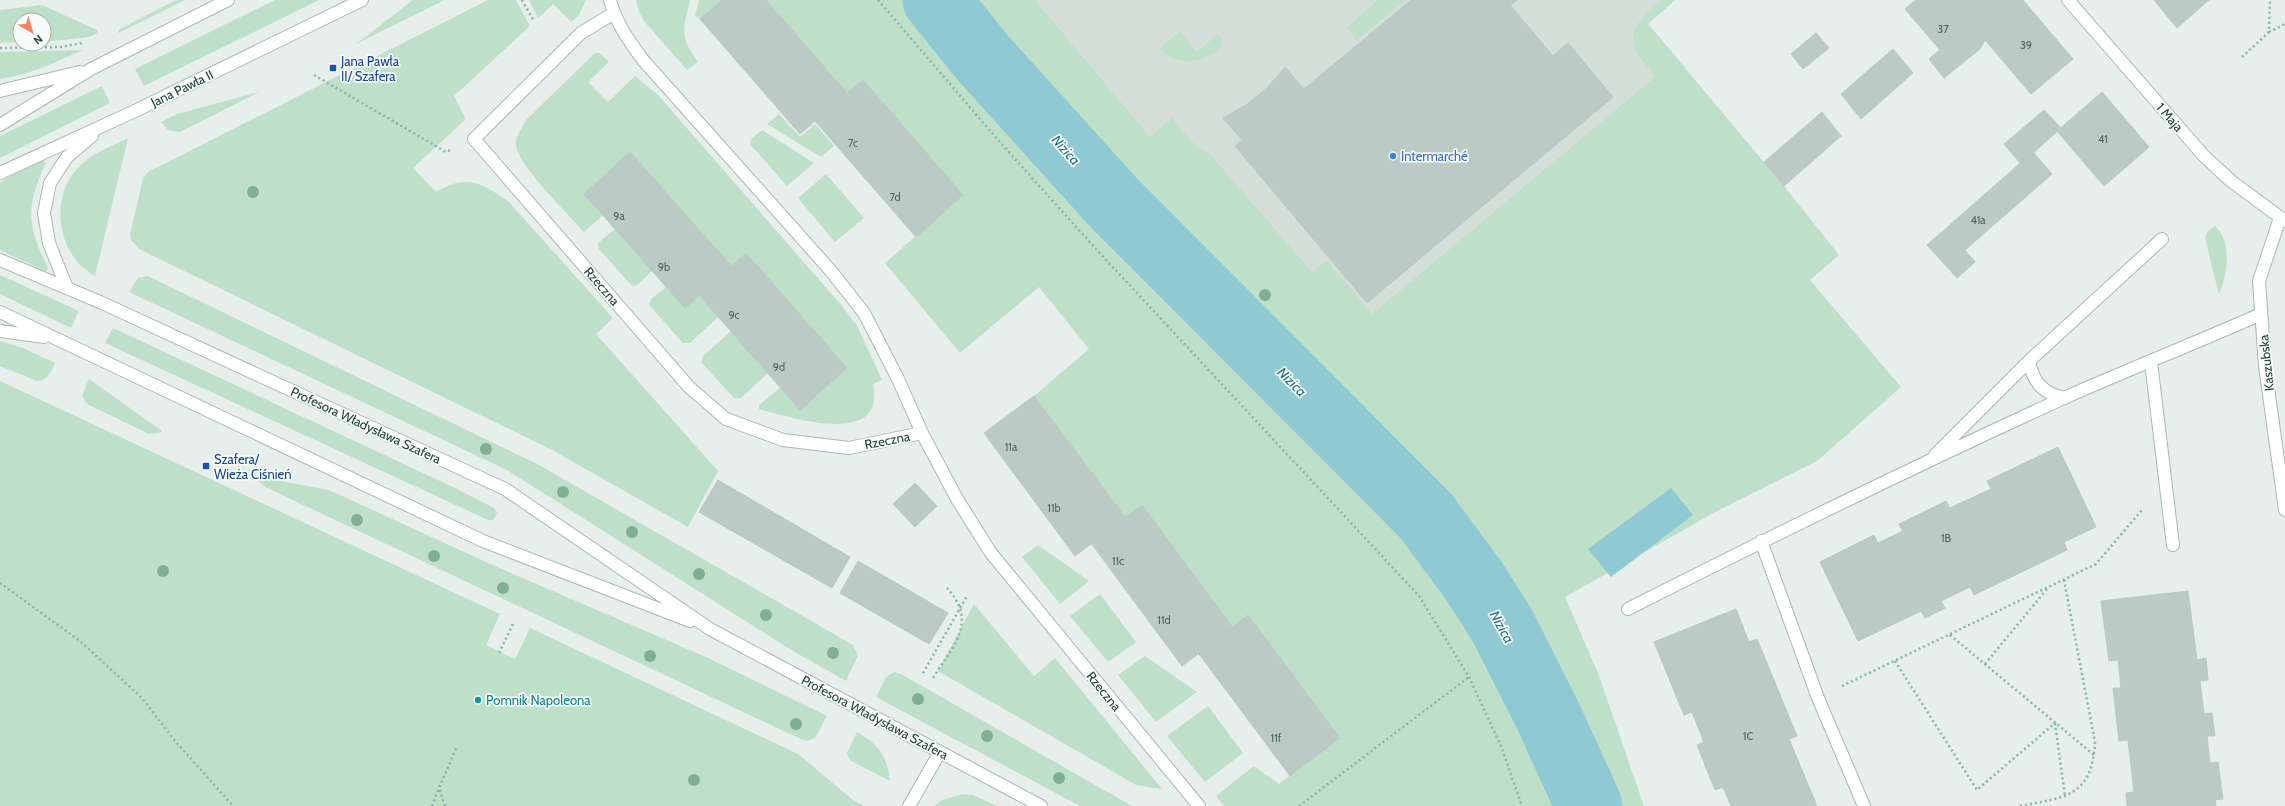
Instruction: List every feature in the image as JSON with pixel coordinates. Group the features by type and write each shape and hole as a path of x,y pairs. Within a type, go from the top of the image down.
{"street":[{"path":"0,125 91,69 228,0"},
{"name":"Jana Pawła II","path":"0,173 104,125 362,0"},
{"name":"Rzeczna","path":"610,0 614,13 628,40 643,60 831,271 864,313 898,379 922,433 957,499 991,553 1199,806"},
{"name":"1 Maja","path":"2068,0 2204,156 2231,182 2283,220"},
{"path":"474,139 581,33 614,13"},
{"path":"0,91 91,69"},
{"path":"67,288 49,243 44,213 50,183 67,157 104,125"},
{"name":"Rzeczna","path":"474,139 689,387 726,420 783,440 849,448 922,433"},
{"name":"Kaszubska","path":"2283,220 2259,281 2266,366 2285,510"},
{"path":"1928,461 2029,361 2162,240"},
{"name":"Profesora Władysława Szafera","path":"0,260 67,288 505,490 710,629 1041,806"},
{"name":"Profesora Władysława Szafera","path":"0,312 483,541 710,629"},
{"path":"1628,609 1761,541 1928,461 2065,398 2261,314"},
{"path":"0,331 57,339"},
{"path":"2029,361 2033,376 2040,387 2051,394 2065,398"},
{"path":"2151,362 2173,545"},
{"path":"1761,541 1818,698 1864,806"},
{"path":"909,806 940,752"}],"path":[{"path":"522,0 534,21"},
{"path":"878,0 998,140 1096,249 1419,596 1469,677 1501,746 1522,806"},
{"path":"2269,32 2270,0"},
{"path":"2242,57 2269,32 2285,24"},
{"path":"0,48 61,47 88,40"},
{"path":"314,75 446,152 474,139"},
{"path":"1818,698 2096,564 2166,482"},
{"path":"2020,806 2065,796 2085,782 2094,755 2095,742 2064,580"},
{"path":"0,583 80,641 141,697 176,742 233,806"},
{"path":"933,678 961,633 960,608 957,598 945,586"},
{"path":"1985,664 2048,587"},
{"path":"923,673 967,596"},
{"path":"500,653 513,624"},
{"path":"1950,635 2094,755"},
{"path":"1895,661 1977,790 2055,722"},
{"path":"1299,806 1469,677"},
{"path":"2055,722 2065,796"},
{"path":"432,806 457,746"},
{"path":"439,788 445,806"}],"shaded area":[{"path":"976,0 1675,0 1648,24 1686,68 1318,373"}],"green space":[{"path":"176,0 185,0 118,33 118,30"},
{"path":"275,0 319,0 144,86 135,69"},
{"path":"413,0 445,0 356,44"},
{"path":"488,0 516,0 530,26 454,96 466,119 413,168 436,192 456,183 473,183 490,189 508,201 613,318 596,334 718,471 688,527 552,450 139,249 131,240 130,234 143,179 148,172"},
{"path":"529,0 586,0 579,15 571,22 553,4 538,18"},
{"path":"636,0 690,0 684,32 688,46 698,62 687,70 644,21 639,12"},
{"path":"699,0 722,0 700,19 695,16"},
{"path":"766,0 921,0 1003,98 1088,193 1279,392 1436,547 1463,585 1500,645 1533,709 1576,806 1224,806 1216,796 1254,766 1279,784 1340,738 1248,616 1233,628 1126,518 1034,396 1089,349 1039,287 960,353 885,263 963,195 863,81 847,93"},
{"path":"961,0 1035,0 1150,137 1172,118 1196,146 1210,154 1312,272 1327,260 1372,314 1655,77 1641,59 1636,49 1633,41 1634,33 1642,19 1662,0 1675,0 1648,24 1784,186 1839,255 1810,280 1901,387 1817,461 1719,510 1565,597 1598,673 1644,806 1601,806 1573,732 1503,582 1460,525 1114,185 1054,123"},
{"path":"1378,0 1406,0 1356,41 1347,27"},
{"path":"42,5 97,30 98,32 90,37 52,41 52,12 12,12 12,42 0,43 0,10"},
{"path":"1180,31 1197,52 1218,34 1222,39 1221,46 1215,53 1207,57 1191,61 1174,58 1159,49"},
{"path":"83,50 32,71 0,79 0,52 52,52 52,51"},
{"path":"595,53 600,53 609,62 588,82 608,102 635,76 658,95 842,306 857,326 882,380 873,384 873,404 866,416 852,422 833,424 792,418 759,409 759,405 781,387 768,373 741,398 734,398 701,362 703,356 731,331 718,317 690,343 683,343 649,305 651,299 666,287 652,271 637,285 632,286 598,248 598,243 615,229 603,215 584,232 545,189 525,164 518,153 516,142 526,120"},
{"path":"102,86 110,103 0,158 0,136"},
{"path":"259,92 180,132 168,130 161,122 177,114"},
{"path":"779,114 800,137 815,124 834,146 821,157 767,124"},
{"path":"762,130 814,163 787,186 750,144 751,139"},
{"path":"128,138 95,276 82,267 66,242 60,212 62,197 68,183 81,164 100,151"},
{"path":"42,160 46,163 34,192 31,216 36,240 48,268 47,272 0,250 0,183 11,175"},
{"path":"826,174 864,218 835,242 798,198"},
{"path":"2215,226 2221,233 2224,241 2227,259 2219,295 2205,238 2208,231"},
{"path":"0,275 79,311 71,328 0,294"},
{"path":"148,276 539,465 853,645 858,655 846,681 793,651 507,470 129,292 138,278"},
{"path":"113,328 453,487 494,508 497,513 493,520 488,520 105,343"},
{"path":"0,341 23,348 55,363 44,379 37,381 0,366"},
{"path":"89,379 162,431 159,433 149,434 87,404 82,396"},
{"path":"0,381 500,614 486,645 515,659 530,628 798,754 853,800 864,806 0,806"},
{"path":"259,477 329,490 497,567 706,657 827,716 815,738 807,741 803,740 265,487 259,482"},
{"path":"1038,545 1089,581 1060,604 1022,557"},
{"path":"1100,594 1136,642 1108,662 1070,616"},
{"path":"974,604 1034,676 1055,658 1162,789 1136,785 938,671"},
{"path":"1145,656 1197,692 1156,722 1118,675"},
{"path":"894,672 901,674 1132,806 1080,806 876,697 886,677"},
{"path":"1208,706 1243,753 1205,782 1167,736"},
{"path":"857,732 871,741 881,752 887,765 890,781 851,761 847,753"},
{"path":"962,794 973,795 997,806 935,806 940,801"}],"water":[{"path":"1671,488 1693,515 1611,577 1588,549"}],"building":[{"path":"722,0 766,0 847,93 800,134 700,19"},
{"name":"Intermarché","path":"1411,0 1517,0 1510,5 1553,56 1568,43 1613,97 1367,303 1235,146 1242,140 1223,118 1246,105 1268,87 1285,67 1304,89"},
{"path":"1916,0 1999,0 1940,50 1905,9"},
{"path":"1999,0 2023,0 2073,59 2031,94 1985,40 1980,49 1944,78 1929,59"},
{"path":"2154,0 2209,0 2177,28"},
{"path":"1816,33 1829,48 1803,69 1791,54"},
{"path":"1893,49 1913,73 1861,119 1841,94"},
{"path":"863,80 963,195 916,237 815,121"},
{"path":"2102,92 2149,147 2104,186 2057,131"},
{"path":"2044,110 2061,128 2021,164 2004,144"},
{"path":"1822,112 1841,136 1784,186 1764,162"},
{"path":"630,152 732,267 685,308 584,194"},
{"path":"2033,152 2052,174 2028,195 2009,173"},
{"path":"2009,173 2028,195 1965,250 1975,262 1957,278 1927,245"},
{"path":"746,253 847,368 800,410 699,295"},
{"path":"1034,396 1126,518 1075,556 984,433"},
{"path":"2058,447 2096,527 2064,542 2067,550 1974,595 1970,587 1941,601 1945,608 1925,618 1921,611 1858,641 1820,562 1874,535 1878,543 1903,531 1899,524 1946,501 1950,508 1991,489 1987,481"},
{"path":"718,480 850,557 832,588 699,512"},
{"path":"915,483 937,506 915,527 893,504"},
{"path":"1142,505 1233,628 1182,666 1091,543"},
{"path":"858,561 948,613 929,644 840,593"},
{"path":"2188,591 2197,660 2206,658 2208,680 2200,681 2204,714 2212,713 2215,736 2207,736 2210,763 2218,762 2223,799 2215,800 2216,806 2127,806 2126,793 2134,792 2128,740 2119,741 2113,688 2121,688 2118,660 2109,661 2101,601"},
{"path":"1736,609 1749,642 1757,639 1797,736 1789,739 1817,806 1731,806 1723,787 1715,790 1697,745 1704,742 1692,712 1684,715 1654,642"},
{"path":"1248,615 1340,738 1290,776 1199,654"}],"waterway":[{"name":"Nizica","path":"936,0 983,58 1114,203 1426,516 1474,581 1502,625 1549,718 1589,806"}],"place":[{"name":"Jana Pawła II/ Szafera","path":"333,68"},
{"name":"Intermarché","path":"1393,156"},
{"name":"Szafera/ Wieża Ciśnień","path":"206,466"},
{"name":"Pomnik Napoleona","path":"478,700"}]}
